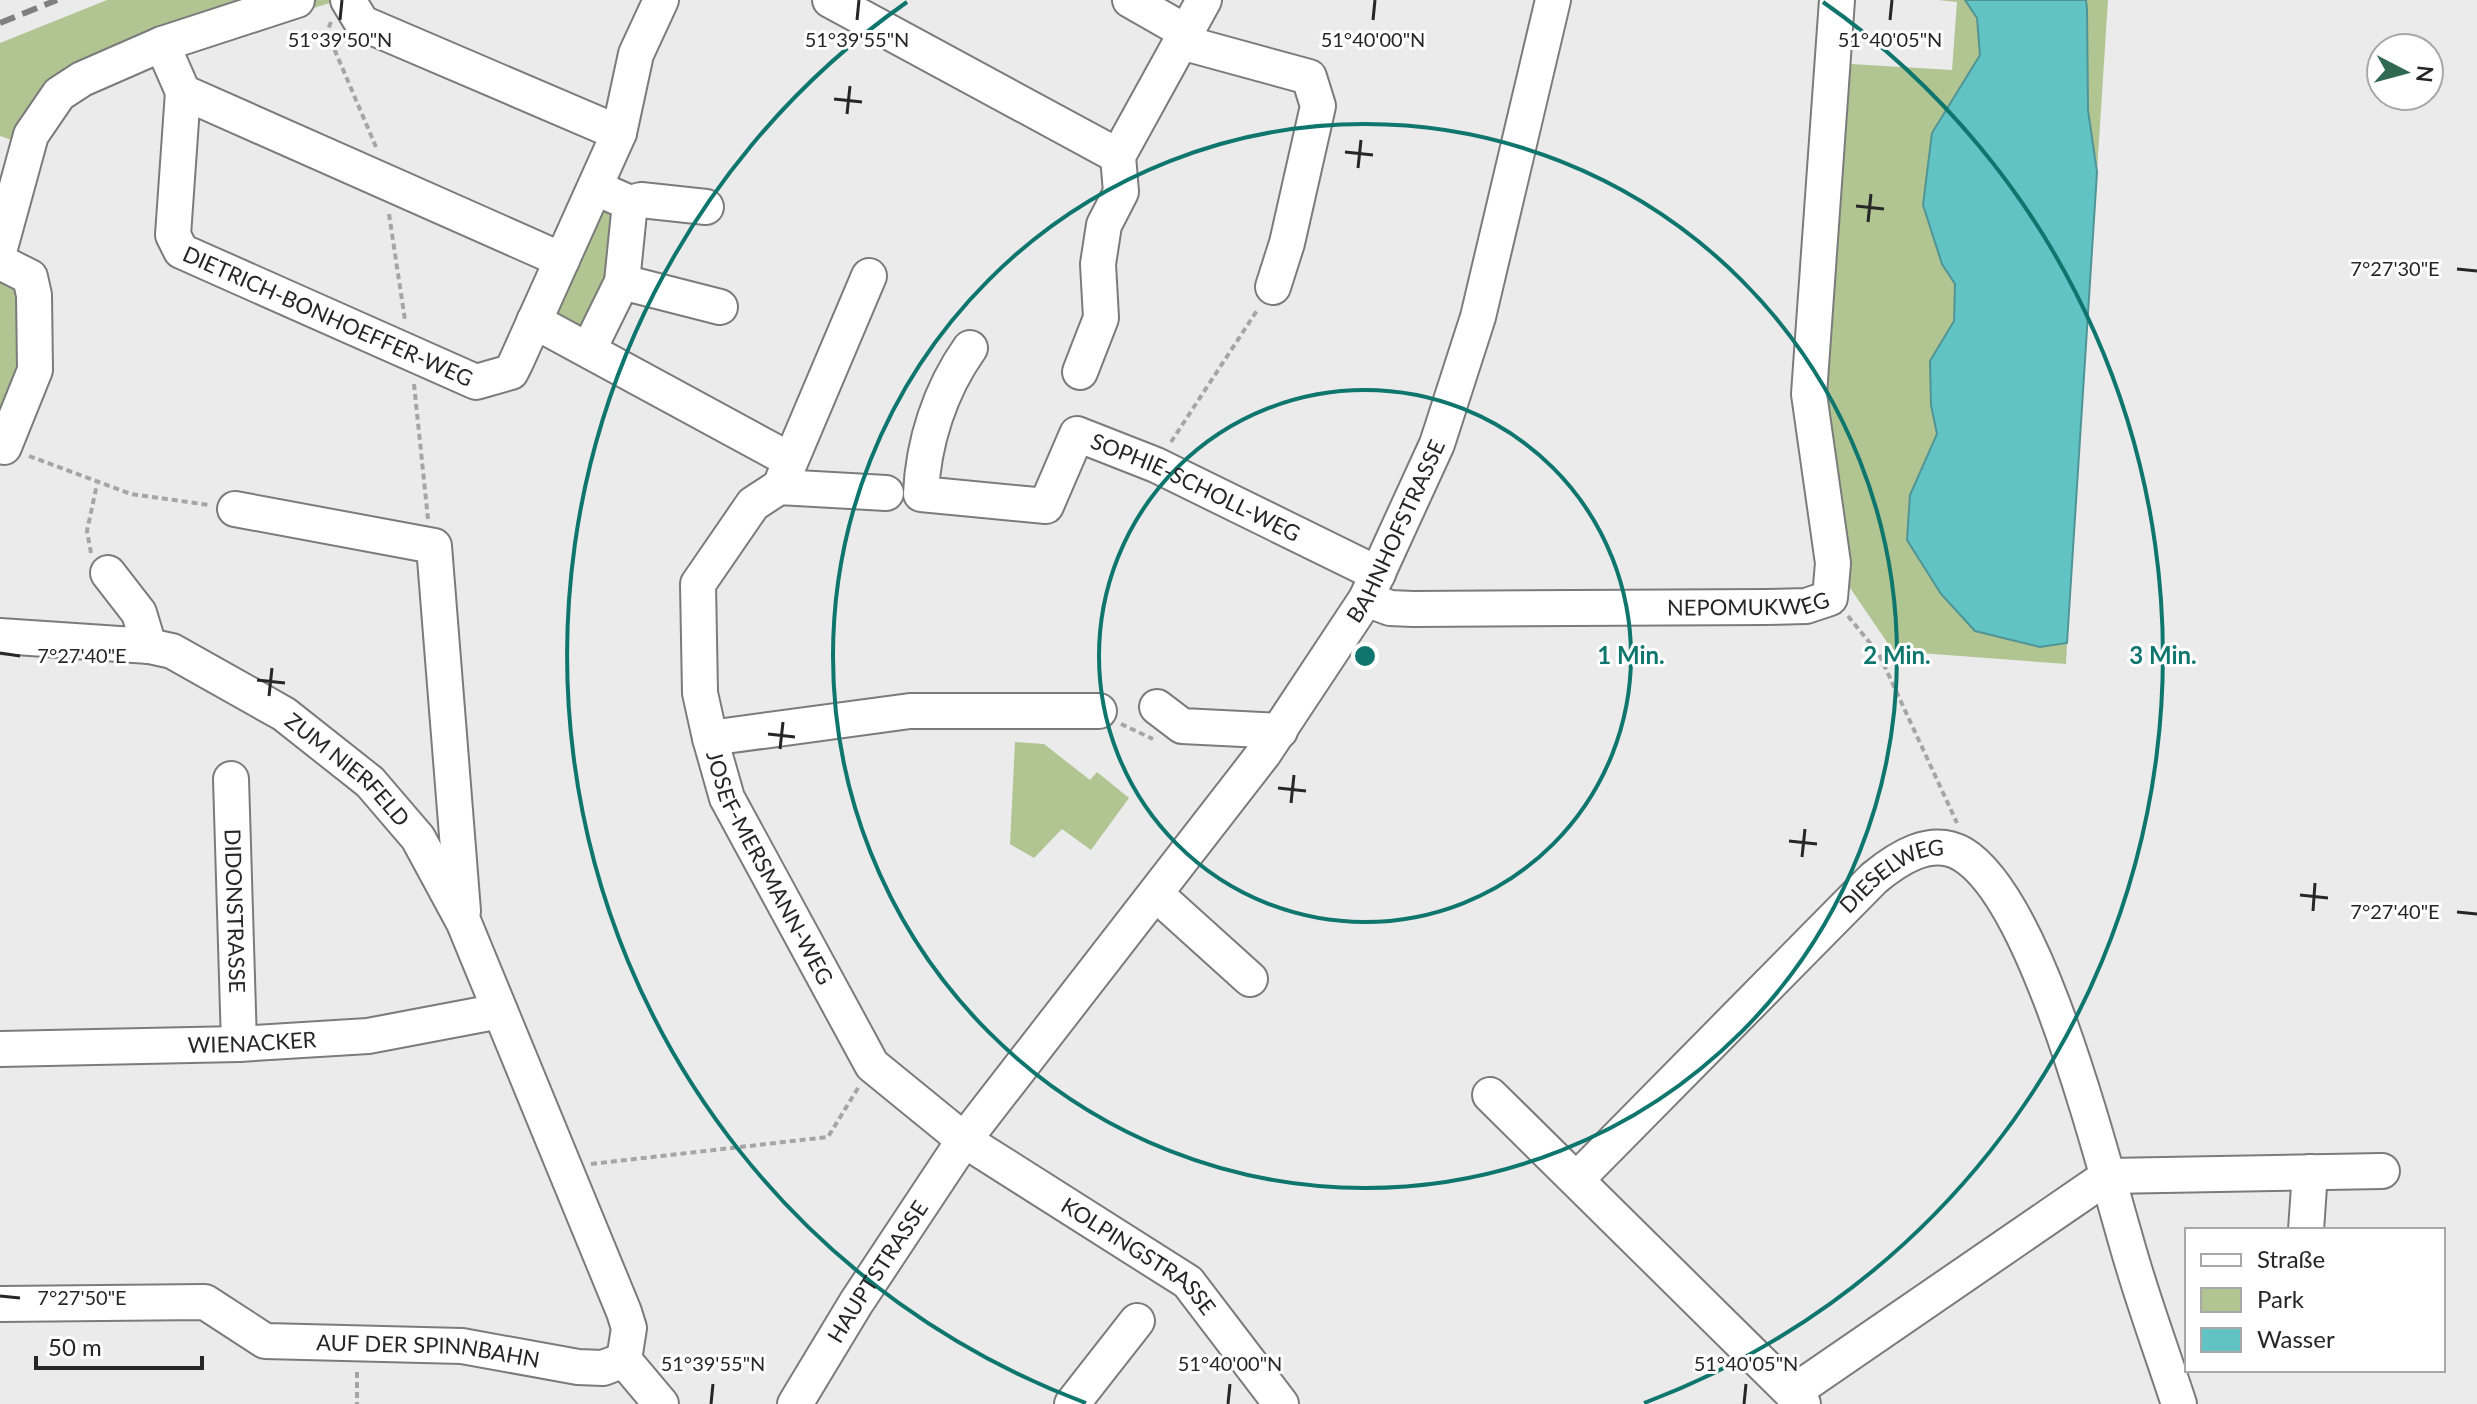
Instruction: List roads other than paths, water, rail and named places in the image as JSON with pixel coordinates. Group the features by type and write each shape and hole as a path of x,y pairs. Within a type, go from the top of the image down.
{"street":[{"path":"0,248 31,135 59,94 82,79 162,44 297,0"},
{"name":"DIETRICH-BONHOEFFER-WEG","path":"162,44 183,92 173,235 181,251 476,382 511,372 619,133 636,54 661,0"},
{"path":"830,0 1118,156"},
{"path":"1130,0 1184,37 1309,77 1318,106 1287,243 1273,287"},
{"path":"1080,372 1101,318 1098,264 1104,225 1121,192 1118,156 1204,0"},
{"name":"BAHNHOFSTRASSE","path":"964,1140 1157,895 1280,731 1372,587 1437,444 1478,317 1553,0"},
{"name":"NEPOMUKWEG","path":"1372,587 1390,608 1413,609 1806,606 1830,598 1833,563 1809,394 1837,0"},
{"path":"341,9 362,23 619,133"},
{"path":"183,92 562,260"},
{"path":"596,188 630,203 641,200 706,207"},
{"path":"589,349 622,282 630,203"},
{"path":"0,262 30,277 34,295 35,370 2,446"},
{"path":"710,738 699,678 698,584 753,504 785,474 869,276"},
{"path":"622,282 720,307"},
{"path":"534,321 589,349 785,474 886,493"},
{"name":"SOPHIE-SCHOLL-WEG","path":"970,348 955,369 923,453 921,494 1046,506 1077,434 1156,465 1372,587"},
{"name":"ZUM NIERFELD","path":"235,509 432,545 464,923"},
{"path":"108,573 139,613 149,646"},
{"name":"ZUM NIERFELD","path":"0,636 149,646 172,651 284,714 370,782 418,838 464,923 624,1312 629,1328 624,1360"},
{"path":"1157,707 1182,726 1280,731"},
{"name":"JOSEF-MERSMANN-WEG","path":"964,1140 872,1065 727,798 710,738 910,711 1099,711"},
{"name":"DIDONSTRASSE","path":"231,779 239,1044"},
{"name":"DIESELWEG","path":"1577,1179 1874,878 1900,857 1932,847 1961,853 1989,879 2012,914 2054,1009 2179,1404"},
{"path":"1157,895 1250,979"},
{"name":"WIENACKER","path":"0,1049 239,1044 368,1036 500,1011"},
{"path":"1490,1095 1797,1398 2108,1176 2382,1171"},
{"name":"HAUPTSTRASSE","path":"795,1404 856,1303 964,1140"},
{"name":"KOLPINGSTRASSE","path":"964,1140 1188,1282 1281,1404"},
{"path":"2306,1228 2310,1172"},
{"name":"AUF DER SPINNBAHN","path":"0,1304 205,1302 265,1341 462,1346 578,1367 603,1368 624,1360"},
{"path":"1072,1404 1137,1321"},
{"path":"624,1360 661,1404"}],"water":[{"path":"1965,0 2086,0 2088,110 2097,172 2067,643 2040,647 1975,631 1941,594 1907,540 1910,495 1937,434 1931,405 1930,361 1954,321 1955,284 1942,264 1923,205 1932,133 1980,55 1977,18"}],"railway":[{"path":"0,23 57,0"}]}
